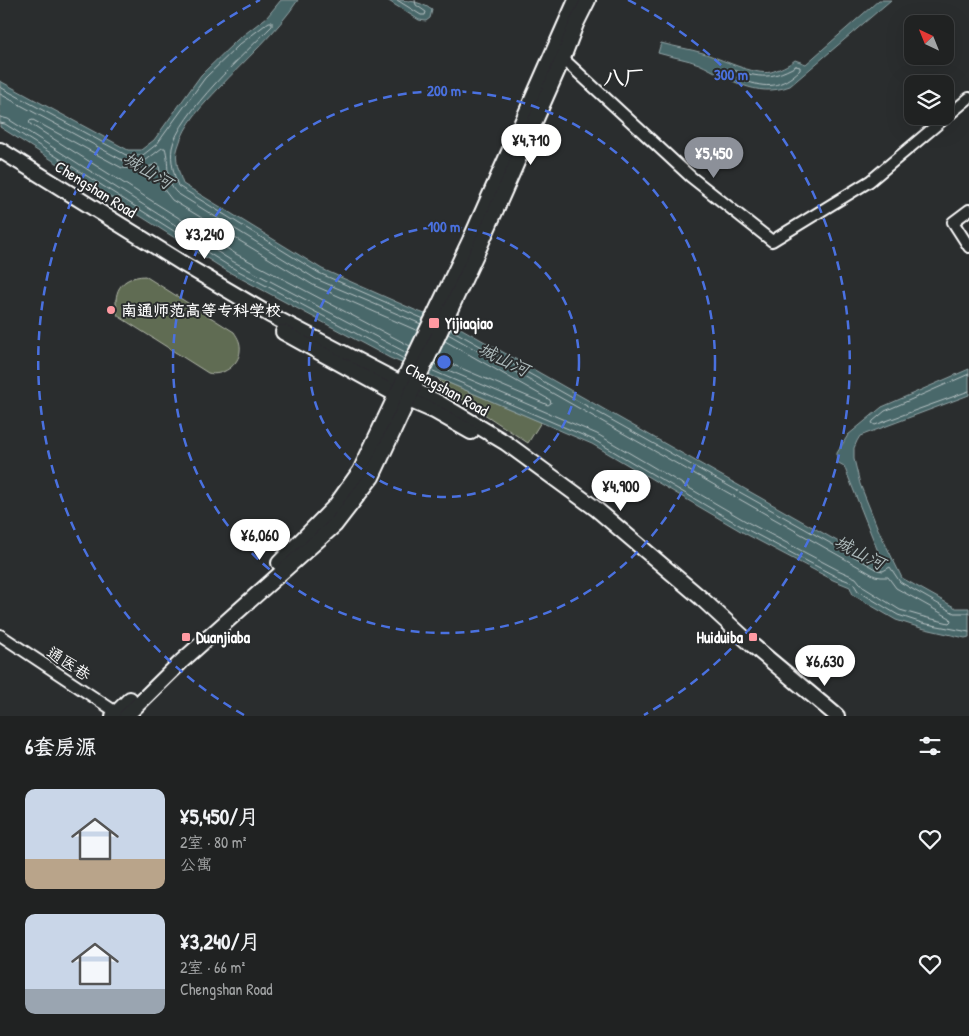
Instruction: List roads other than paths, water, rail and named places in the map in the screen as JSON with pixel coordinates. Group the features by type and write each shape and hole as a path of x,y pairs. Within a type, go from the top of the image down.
{"main road":[{"path":"119,715 190,641 278,564 335,506 360,472 405,392 442,315 484,237 558,54 576,0"},
{"path":"558,54 588,0"},
{"name":"Chengshan Road","path":"0,150 185,266 405,392 504,453 588,513 745,646 822,716"},
{"name":"Chengshan Road","path":"0,160 124,238 256,316 405,392 441,404 506,444 595,508 837,716"}],"street":[{"path":"558,54 691,177 772,241 870,181 969,98"},
{"path":"969,210 953,222 969,247"},
{"name":"通医巷","path":"0,635 119,715"}],"water":[{"name":"城山河","path":"281,0 298,0 270,35 201,108 185,130 177,151 177,161 183,184 322,269 417,311 455,325 883,567 844,466 837,462 837,453 848,435 882,407 969,369 969,395 860,436 854,448 854,459 860,484 878,529 902,578 956,608 969,608 969,637 965,638 921,628 896,620 853,595 850,587 744,533 592,444 390,358 227,271 0,127 0,81 128,150 141,150 154,140 201,75 237,40 267,17"},
{"path":"387,0 422,4 432,10 430,18 426,21 419,20"},
{"path":"879,0 891,0 790,86 765,90 754,88 732,81 699,64 658,53 661,43 703,53 764,73 777,70 795,60 806,64"}],"place":[{"name":"南通师范高等专科学校","path":"111,310"},
{"name":"Yijiaqiao","path":"434,323"},
{"name":"Duanjiaba","path":"186,637"},
{"name":"Huiduiba","path":"753,637"}],"district":[{"name":"八厂","path":"624,77"}]}
